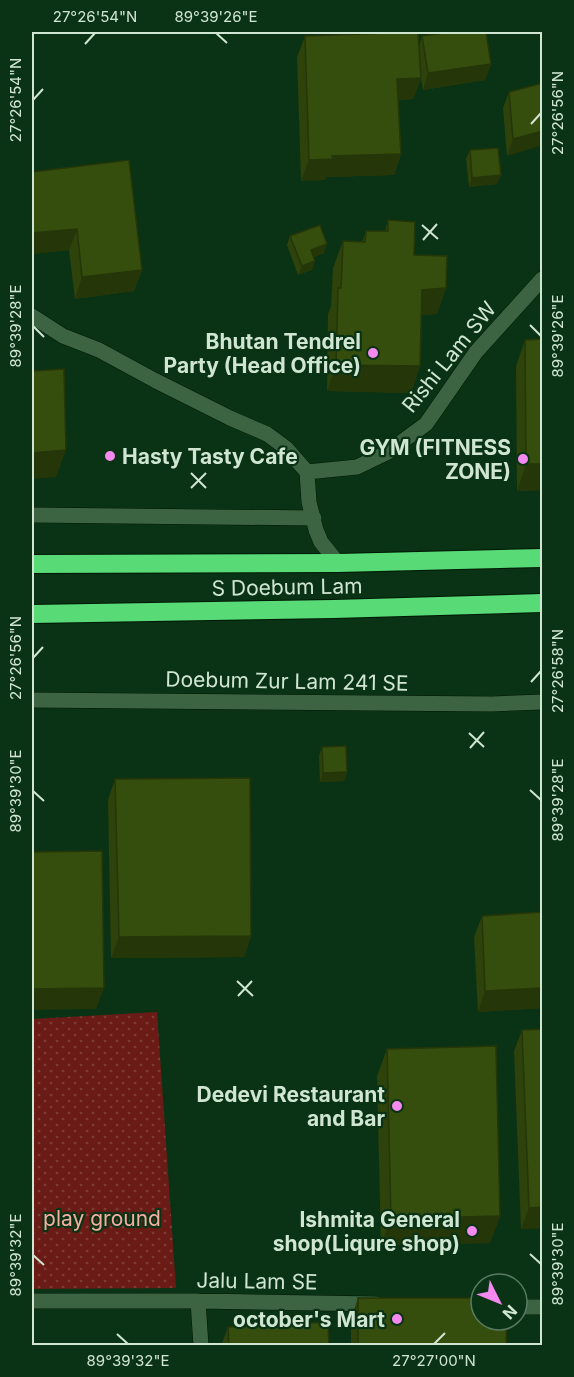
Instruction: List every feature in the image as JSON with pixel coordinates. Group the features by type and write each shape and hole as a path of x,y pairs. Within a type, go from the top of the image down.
{"highway":[{"name":"S Doebum Lam","path":"32,564 338,563 543,558"},
{"name":"S Doebum Lam","path":"32,614 543,603"}],"street":[{"name":"Rishi Lam SW","path":"307,472 357,467 388,452 426,424 476,352 543,279"},
{"path":"32,316 63,336 99,350 156,381 267,434 286,448 307,472 309,502 316,530 321,542 338,563"},
{"path":"32,515 314,518"},
{"name":"Doebum Zur Lam 241 SE","path":"32,700 492,704 543,702"},
{"name":"Jalu Lam SE","path":"32,1301 387,1304"},
{"path":"198,1301 201,1346"}],"green space":[{"name":"play ground","path":"157,1012 176,1288 32,1289 32,1019"}],"building":[{"path":"418,32 421,78 397,79 401,154 332,156 333,159 309,160 305,36"},
{"path":"451,32 486,32 491,64 428,73 422,36"},
{"path":"543,83 543,131 513,139 509,92"},
{"path":"498,148 501,175 472,178 470,150"},
{"path":"129,160 142,270 82,277 77,229 32,233 32,172"},
{"path":"388,220 415,222 414,255 447,256 446,288 422,290 420,366 336,365 338,288 341,288 343,241 365,242 366,231 388,231"},
{"path":"320,225 327,244 311,250 315,261 302,266 290,236"},
{"path":"543,339 543,464 526,464 525,340"},
{"path":"64,369 66,450 32,453 32,371"},
{"path":"346,746 347,772 323,773 322,747"},
{"path":"250,778 251,936 119,937 115,779"},
{"path":"102,851 104,988 32,989 32,852"},
{"path":"543,912 543,988 485,991 482,916"},
{"path":"543,1029 543,1207 529,1208 522,1030"},
{"path":"496,1046 500,1216 391,1219 387,1049"},
{"path":"358,1298 469,1298 469,1332 507,1332 506,1346 358,1346"},
{"path":"328,1322 329,1346 229,1346 228,1327"}],"place":[{"name":"Bhutan Tendrel Party (Head Office)","path":"373,353"},
{"name":"Hasty Tasty Cafe","path":"110,456"},
{"name":"GYM (FITNESS ZONE)","path":"523,459"},
{"name":"Dedevi Restaurant and Bar","path":"397,1106"},
{"name":"Ishmita General shop(Liqure shop)","path":"472,1231"},
{"name":"october's Mart","path":"397,1319"}]}
